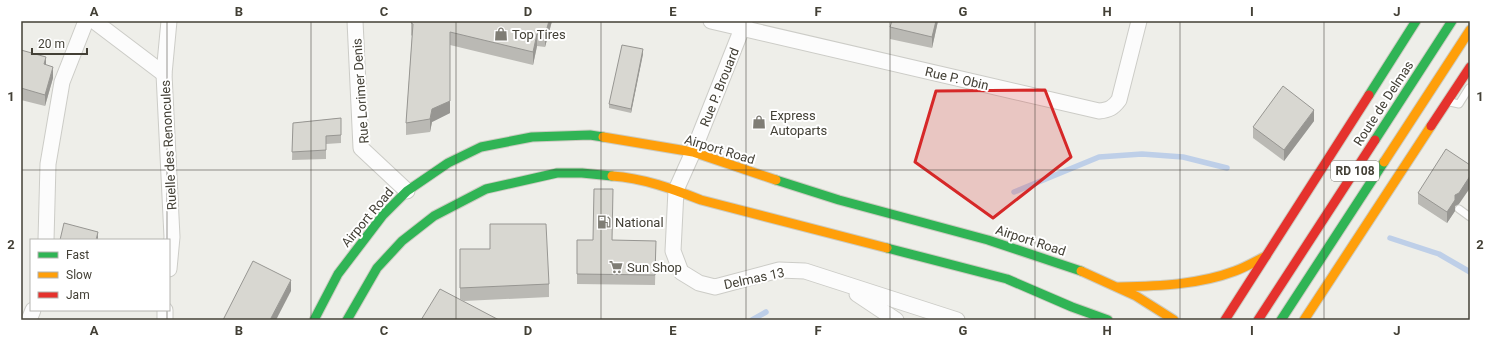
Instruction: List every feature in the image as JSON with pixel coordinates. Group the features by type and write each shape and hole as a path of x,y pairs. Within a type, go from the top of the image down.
{"main road":[{"path":"1225,320 1416,21"},
{"name":"Route de Delmas","path":"1258,320 1452,21"},
{"name":"RD 108","path":"1281,320 1469,31"},
{"path":"1304,320 1470,67"},
{"name":"Airport Road","path":"314,320 338,274 383,215 406,192 448,163 481,147 532,137 590,135 693,152 839,200 988,240 1084,272 1141,299 1174,320"},
{"path":"347,320 377,268 402,241 434,216 486,188 557,173 618,176 676,190 701,200 1006,279 1072,307 1108,320"},
{"path":"1118,287 1172,285 1199,280 1235,271 1266,256"},
{"path":"1316,302 1319,314"},
{"path":"1072,307 1083,320"}],"street":[{"path":"46,239 48,164 62,82 86,21"},
{"path":"94,21 164,74"},
{"name":"Ruelle des Renoncules","path":"169,21 167,28 164,74 172,237 170,258"},
{"name":"Rue Lorimer Denis","path":"355,21 361,148 406,192"},
{"name":"Rue P. Obin","path":"711,21 744,25 1099,111 1106,111 1113,107 1119,100 1139,21"},
{"name":"Rue P. Brouard","path":"676,190 693,152 744,25"},
{"name":"Delmas 13","path":"676,190 673,251 681,272 699,283 715,287 779,270 805,271 841,284 958,320"},
{"name":"Delmas 13","path":"841,284 896,320"}],"lane":[{"path":"1447,102 1459,104 1470,86"},
{"path":"1459,209 1470,217"}],"highlighted area":[{"path":"1045,90 1071,157 993,218 915,162 936,91"}],"building":[{"path":"412,21 549,21 545,35 537,34 533,52 450,32 450,101 432,109 430,119 406,123"},
{"path":"892,21 936,21 932,37 890,27"},
{"path":"622,45 643,49 631,109 609,104"},
{"path":"21,50 46,57 44,64 53,67 45,95 21,88"},
{"path":"1283,86 1314,110 1284,150 1253,127"},
{"path":"341,118 341,135 326,136 326,150 292,152 293,123"},
{"path":"1446,149 1470,165 1470,176 1459,193 1455,195 1455,200 1447,212 1418,193"},
{"path":"594,189 613,189 612,240 656,241 655,275 577,274 577,240 593,240"},
{"path":"64,223 98,232 96,239 60,239"},
{"path":"490,224 546,224 549,284 460,288 460,249 490,249"},
{"path":"253,261 291,280 270,320 223,320"},
{"path":"440,289 499,320 421,320"}],"waterway":[{"path":"1014,192 1099,157 1142,154 1183,157 1227,168"},
{"path":"1390,238 1439,254 1470,272"},
{"path":"752,320 766,312"}],"traffic: fast":[{"path":"1369,95 1416,21"},
{"path":"1375,140 1452,21"},
{"path":"314,320 338,274 383,215 407,191 448,163 481,147 532,137 590,135 603,137"},
{"path":"1281,320 1384,162"},
{"path":"347,320 377,268 402,241 434,216 486,189 557,173 582,173 612,176"},
{"path":"776,180 839,200 988,240 1081,271"},
{"path":"887,248 1007,279 1072,307 1108,320"}],"traffic: slow":[{"path":"1384,162 1470,30"},
{"path":"1304,320 1431,126"},
{"path":"603,137 693,152 776,180"},
{"path":"612,176 635,179 669,188 701,200 887,248"},
{"path":"1119,287 1178,284 1207,279 1221,276 1247,266 1266,256"},
{"path":"1081,271 1136,296 1174,320"}],"traffic: jam":[{"path":"1431,126 1470,67"},
{"path":"1225,320 1369,95"},
{"path":"1258,320 1375,140"}],"place":[{"name":"Top Tires","path":"501,34"},
{"name":"Express Autoparts","path":"759,122"},
{"name":"National","path":"604,222"},
{"name":"Sun Shop","path":"616,267"}]}
